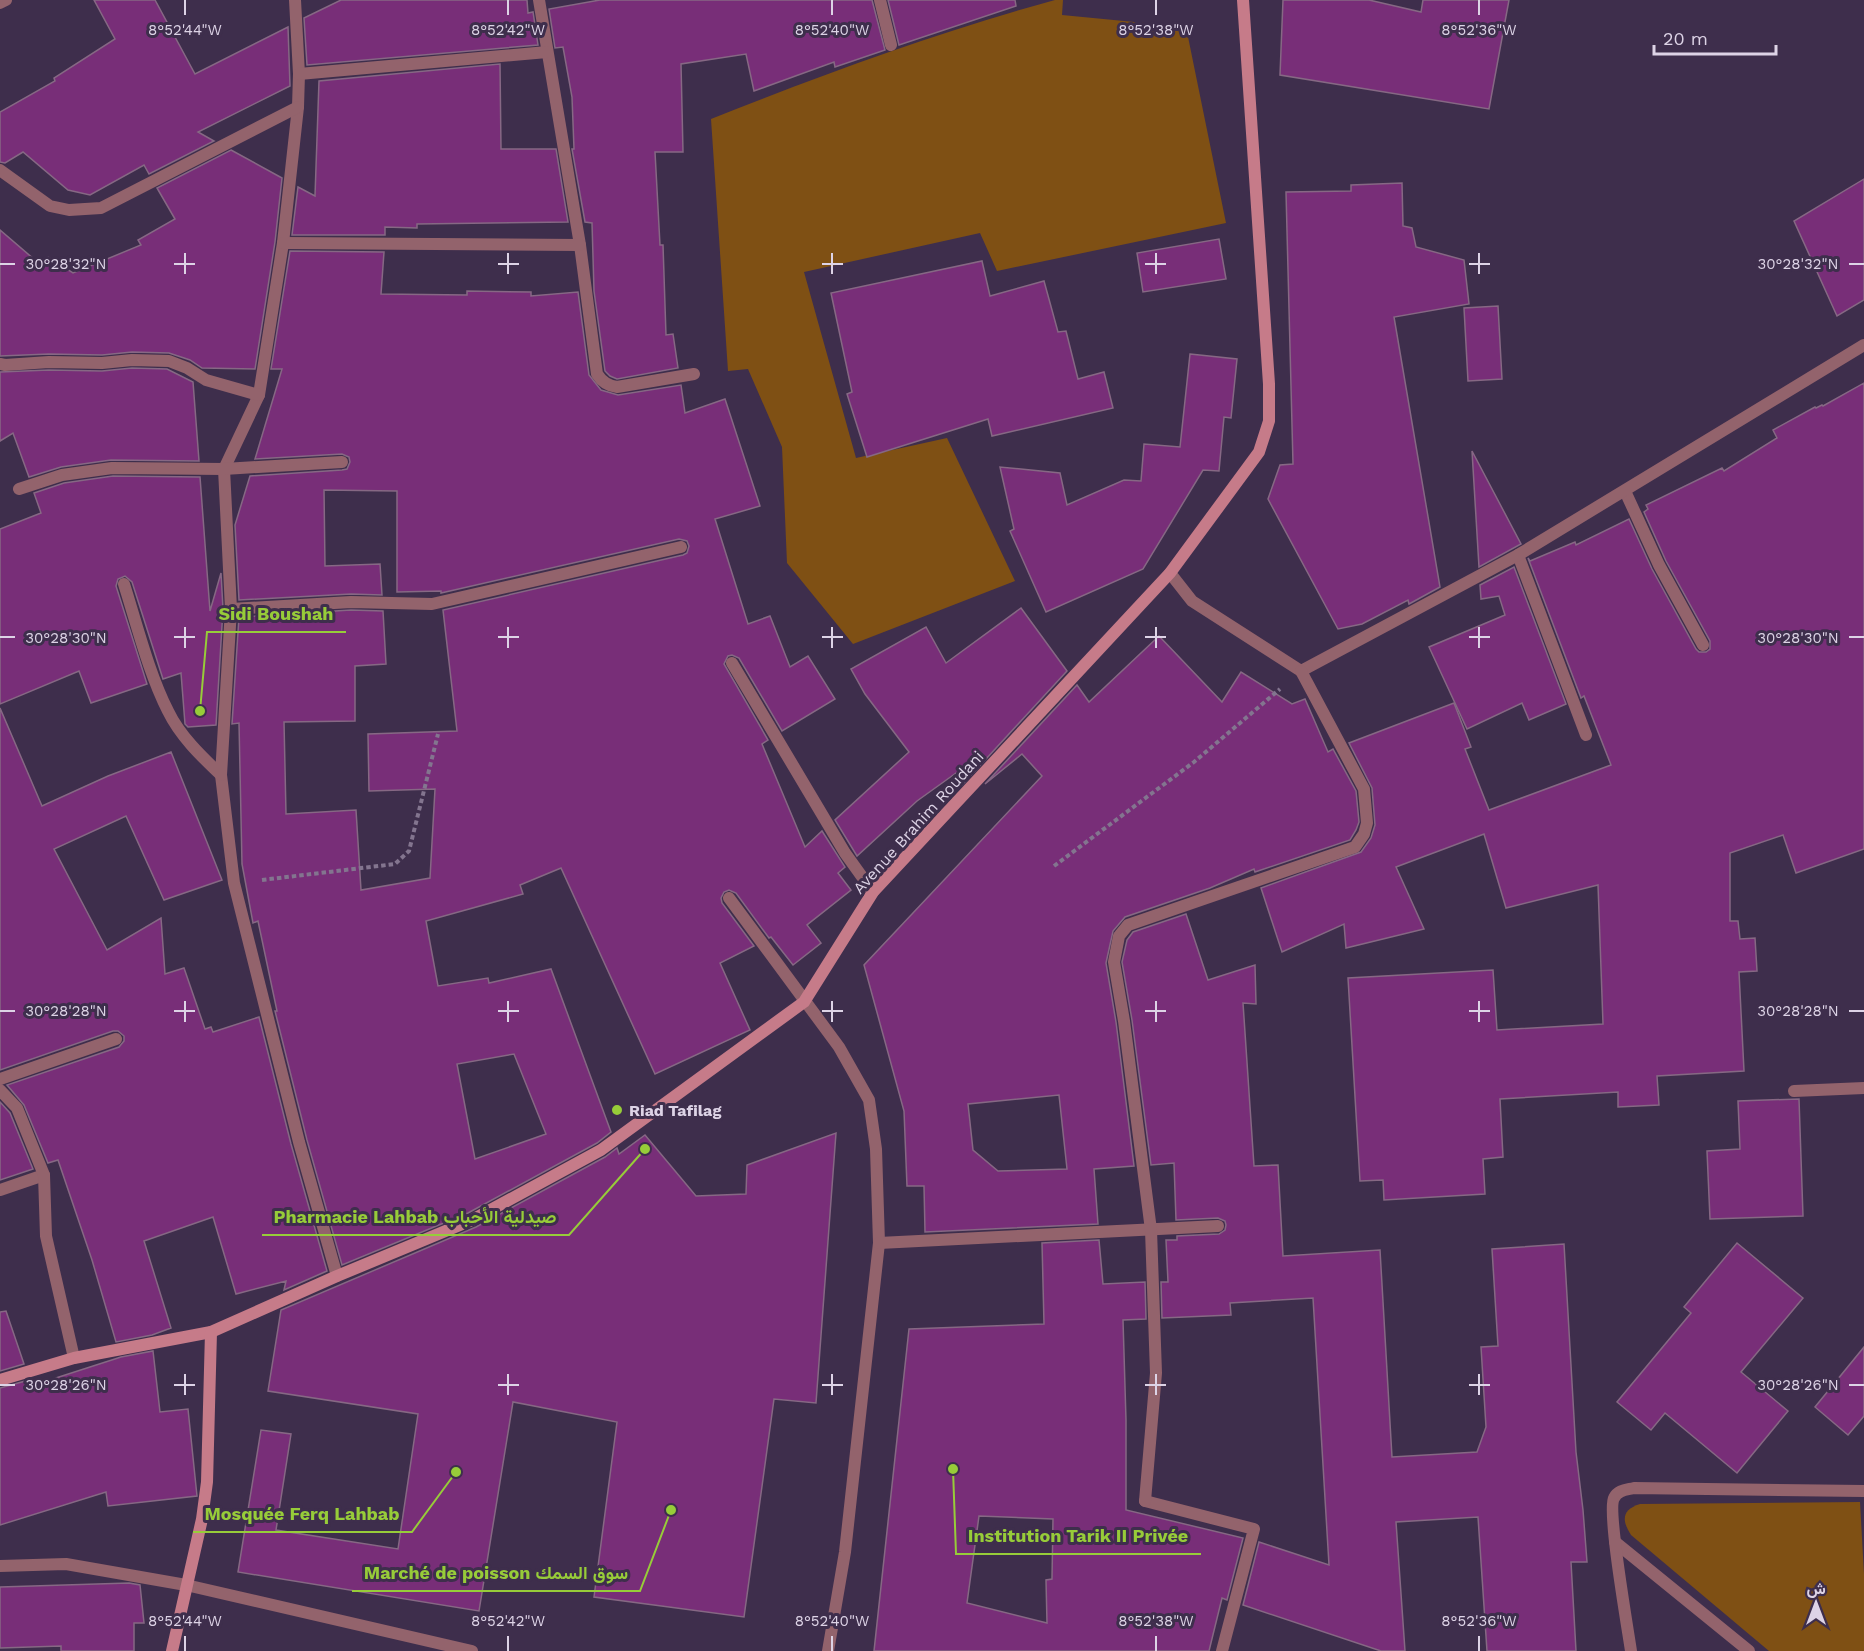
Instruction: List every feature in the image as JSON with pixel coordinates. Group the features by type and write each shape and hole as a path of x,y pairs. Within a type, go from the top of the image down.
{"street":[{"path":"0,3 6,0"},
{"path":"295,0 299,74 298,107 282,243 259,395 224,469 231,609 221,775 234,883 299,1143 337,1276"},
{"path":"539,0 580,245 592,350 597,374 611,387 694,374"},
{"path":"880,0 891,45"},
{"name":"Avenue Brahim Roudani","path":"0,1380 74,1358 212,1332 337,1276 472,1221 601,1150 804,1002 873,892 1170,573 1260,452 1269,421 1269,384 1243,0"},
{"path":"299,74 547,52"},
{"path":"0,170 50,206 69,210 101,208 298,107"},
{"path":"282,243 580,245"},
{"path":"1301,671 1518,555 1863,349"},
{"path":"0,363 5,365 49,362 169,361 187,368 206,380 259,395"},
{"path":"19,489 62,475 112,468 224,469 342,462"},
{"path":"1625,491 1659,565 1703,645"},
{"path":"231,609 351,602 432,604 681,547"},
{"path":"1518,555 1586,735"},
{"path":"1170,573 1192,601 1301,671 1364,789 1368,815 1364,834 1355,847 1128,925 1119,936 1116,947 1114,962 1124,1021 1150,1230 1156,1373 1145,1501 1254,1528 1222,1651"},
{"path":"124,584 168,711 196,752 221,775"},
{"path":"732,663 845,853 873,892"},
{"path":"729,898 839,1047 869,1100 876,1149 879,1243 845,1552 828,1651"},
{"path":"0,1079 116,1039"},
{"path":"1794,1091 1864,1088"},
{"path":"0,1090 17,1108 44,1175 46,1236 74,1358"},
{"path":"0,1190 44,1175"},
{"path":"879,1243 1218,1226"},
{"path":"172,1651 202,1519 207,1482 212,1332"},
{"path":"1631,1651 1616,1542 1613,1499 1621,1491 1634,1488 1864,1491"},
{"path":"1616,1542 1749,1651"},
{"path":"0,1566 66,1564 186,1585 472,1651"}],"path":[{"path":"1054,866 1194,762 1301,671"},
{"path":"234,883 373,868 395,864 402,859 409,850 438,734"}],"shaded area":[{"path":"1055,0 1063,0 1062,15 1186,27 1226,223 997,271 980,233 804,272 856,458 947,438 1015,581 853,644 787,563 782,447 748,369 728,371 711,119 882,55"},
{"path":"1860,1502 1864,1574 1864,1651 1769,1651 1631,1535 1625,1521 1629,1509 1640,1504"}],"building":[{"path":"94,0 155,0 195,74 288,27 290,86 198,132 214,141 149,174 144,165 90,195 68,190 23,152 5,163 0,162 0,112 55,81 54,78 115,39"},
{"path":"341,0 527,0 528,13 533,12 538,45 307,65 304,18"},
{"path":"600,0 872,0 885,50 835,67 834,62 754,91 746,54 681,64 683,152 655,152 660,245 663,245 666,335 673,334 678,368 617,379 605,371 594,291 592,223 585,222 572,149 574,149 572,97 563,47 555,48 549,9"},
{"path":"888,0 1015,0 1016,6 899,45"},
{"path":"1283,0 1369,0 1421,12 1423,0 1509,0 1489,109 1280,75"},
{"path":"500,64 501,149 556,149 568,222 417,224 417,228 385,227 385,235 292,235 298,187 315,196 319,81"},
{"path":"231,150 282,178 275,242 255,369 202,368 190,360 169,353 0,356 0,230 42,266 48,257 73,273 141,245 138,240 175,219 157,188"},
{"path":"1864,179 1864,300 1837,316 1794,221"},
{"path":"1402,183 1403,226 1412,228 1416,247 1464,260 1469,304 1394,317 1440,587 1409,604 1408,600 1362,624 1338,629 1268,499 1280,465 1293,464 1286,192 1351,191 1351,185"},
{"path":"1219,239 1226,279 1143,292 1137,253"},
{"path":"290,251 384,252 381,294 467,295 467,291 531,292 531,296 578,292 589,375 601,390 618,395 681,385 685,413 725,399 760,506 715,519 748,624 770,616 790,667 808,656 835,699 782,731 739,658 728,656 724,664 768,740 762,744 805,847 822,831 845,867 838,873 851,890 807,925 821,943 793,965 771,937 769,938 736,893 729,890 724,892 721,898 722,903 754,946 720,963 750,1030 655,1074 561,868 520,885 523,894 426,921 438,986 488,978 489,983 551,969 611,1132 597,1143 468,1213 342,1265 307,1140 275,1011 277,1011 258,921 253,923 242,864 239,723 232,724 239,617 351,610 383,611 386,664 355,666 355,721 284,722 286,814 356,810 361,890 430,878 435,789 369,791 368,734 457,731 443,610 683,555 687,553 689,546 687,541 679,539 441,593 441,591 397,592 397,491 324,490 325,566 380,564 382,595 351,594 239,600 235,525 250,476 342,470 347,469 350,462 349,457 342,454 255,459 282,369 271,369","holes":["514,1054 546,1134 475,1159 457,1064"]},
{"path":"982,261 990,296 1044,281 1058,332 1066,331 1078,379 1104,372 1113,408 992,436 988,419 867,457 847,394 852,392 831,293"},
{"path":"1498,306 1502,379 1468,381 1464,308"},
{"path":"1190,354 1237,359 1231,418 1224,417 1219,471 1203,470 1143,569 1046,612 1010,531 1014,529 1000,467 1060,473 1067,505 1124,480 1141,481 1144,444 1180,447"},
{"path":"132,368 167,369 193,382 199,461 111,460 61,467 29,477 13,433 0,441 0,372 102,371"},
{"path":"1864,383 1864,849 1796,873 1783,835 1730,853 1730,921 1738,921 1740,939 1755,938 1757,971 1739,972 1744,1071 1657,1076 1659,1105 1618,1107 1618,1092 1500,1099 1503,1157 1483,1159 1485,1194 1384,1200 1383,1180 1360,1181 1348,978 1493,970 1497,1030 1603,1024 1598,885 1506,908 1484,834 1396,867 1424,929 1346,948 1344,924 1282,952 1261,888 1361,852 1371,838 1375,825 1372,788 1349,743 1454,703 1471,747 1465,749 1489,810 1611,765 1584,696 1581,698 1528,558 1530,561 1575,542 1576,545 1629,519 1652,569 1696,649 1699,652 1706,652 1710,649 1710,641 1666,561 1644,512 1648,509 1646,505 1722,468 1724,471 1777,438 1773,430"},
{"path":"1472,451 1521,544 1479,567"},
{"path":"113,476 200,477 210,611 221,573 223,609 216,725 188,727 185,724 181,673 163,679 132,582 125,576 118,579 116,586 147,684 91,703 79,671 0,704 0,529 41,513 34,493 64,483"},
{"path":"1514,567 1566,704 1529,720 1522,703 1467,729 1429,647 1505,615 1499,596 1481,599 1480,585"},
{"path":"1021,608 1067,671 962,785 956,773 917,801 857,856 835,820 909,752 865,694 851,669 926,627 946,663"},
{"path":"1159,636 1222,702 1241,672 1292,704 1305,699 1328,752 1333,749 1356,791 1359,822 1350,840 1255,872 1254,869 1210,888 1125,917 1113,931 1106,963 1116,1022 1134,1166 1094,1169 1098,1224 925,1232 924,1186 907,1186 904,1111 864,965 1042,776 1022,754 985,784 1077,685 1089,702","holes":["1059,1095 1067,1169 998,1171 973,1150 968,1104"]},
{"path":"0,708 42,806 108,776 171,752 222,880 164,900 126,816 54,849 107,950 161,918 165,974 184,968 205,1029 211,1027 213,1032 259,1017 291,1144 327,1271 284,1290 286,1281 236,1294 213,1217 144,1241 171,1328 152,1335 116,1342 92,1260 58,1160 48,1163 24,1105 7,1085 119,1047 124,1041 124,1036 118,1031 113,1031 0,1070"},
{"path":"1186,914 1208,980 1255,965 1256,1004 1243,1003 1254,1166 1278,1165 1283,1256 1380,1250 1392,1457 1477,1452 1486,1427 1481,1347 1498,1346 1492,1249 1564,1244 1576,1452 1587,1562 1571,1562 1576,1651 1487,1651 1478,1517 1396,1522 1405,1651 1381,1651 1243,1605 1259,1542 1329,1565 1313,1298 1230,1303 1231,1315 1162,1318 1161,1282 1168,1282 1166,1240 1177,1240 1177,1236 1219,1234 1225,1230 1226,1225 1225,1221 1218,1218 1176,1220 1174,1163 1151,1165 1122,962 1127,940 1133,932"},
{"path":"1799,1099 1803,1216 1710,1219 1707,1151 1740,1149 1738,1101"},
{"path":"0,1102 10,1113 33,1169 0,1180"},
{"path":"836,1133 816,1403 774,1399 744,1617 594,1597 617,1422 513,1402 479,1611 238,1572 261,1430 291,1434 276,1530 398,1549 418,1414 268,1391 281,1310 476,1227 605,1157 617,1148 619,1154 645,1135 696,1196 746,1194 747,1165"},
{"path":"1099,1240 1103,1284 1145,1282 1146,1319 1123,1320 1126,1510 1243,1538 1227,1600 1222,1598 1209,1651 874,1651 909,1329 1044,1324 1042,1243","holes":["979,1516 1053,1519 1052,1579 1046,1580 1047,1623 967,1603"]},
{"path":"1737,1243 1803,1298 1741,1372 1788,1411 1737,1473 1665,1413 1651,1430 1617,1402 1691,1313 1684,1307"},
{"path":"6,1311 24,1364 0,1371 0,1312"},
{"path":"1864,1347 1864,1416 1848,1435 1815,1407"},
{"path":"153,1351 160,1412 188,1409 197,1496 108,1506 106,1492 0,1525 0,1388 29,1380 31,1386 121,1357"},
{"path":"129,1583 140,1585 144,1623 134,1623 134,1651 61,1651 61,1646 0,1648 0,1587"}],"place":[{"name":"Sidi Boushah","path":"200,711"},
{"name":"Riad Tafilag","path":"617,1110"},
{"name":"Pharmacie Lahbab صيدلية الأحباب","path":"645,1149"},
{"name":"Institution Tarik II Privée","path":"953,1469"},
{"name":"Mosquée Ferq Lahbab","path":"456,1472"},
{"name":"Marché de poisson سوق السمك","path":"671,1510"}]}
